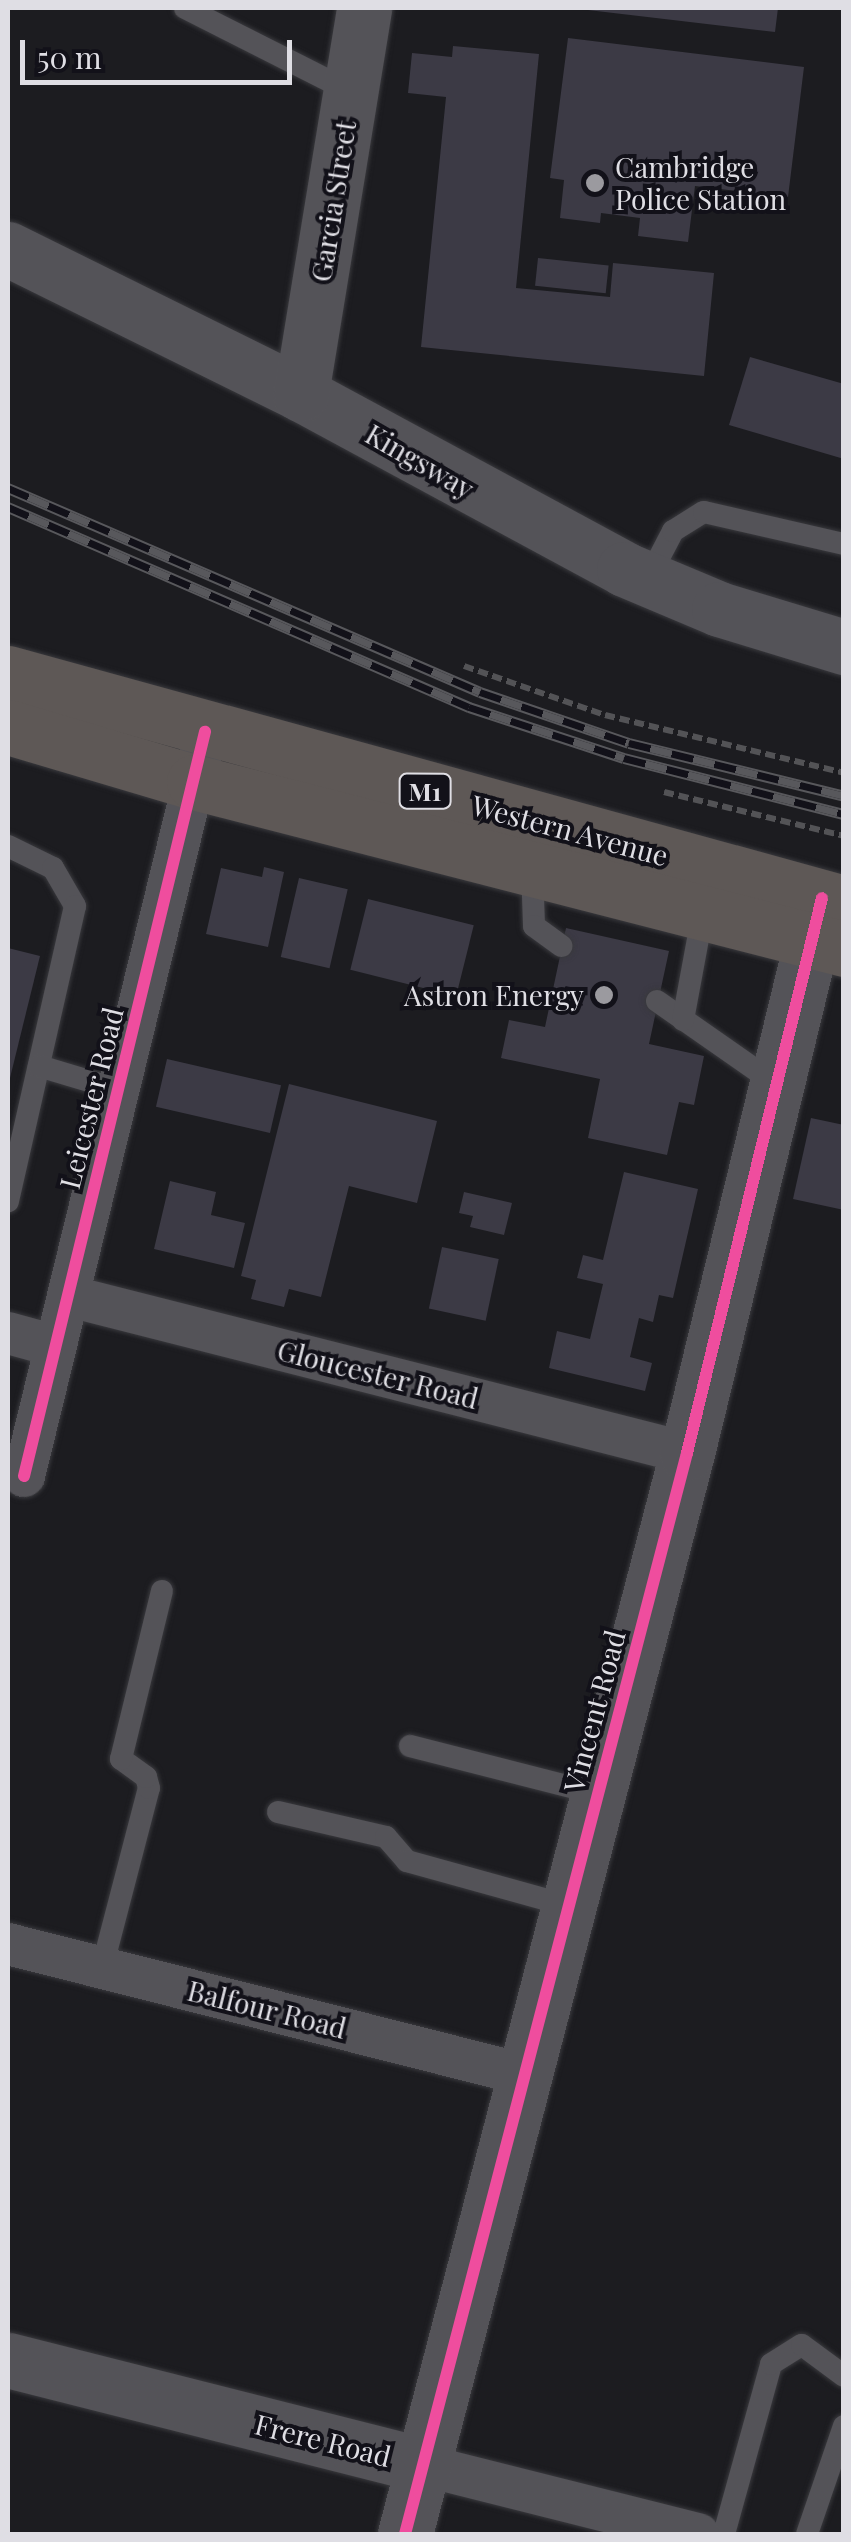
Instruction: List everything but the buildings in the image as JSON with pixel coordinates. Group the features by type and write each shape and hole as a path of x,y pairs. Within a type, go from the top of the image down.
{"main road":[{"name":"Western Avenue","path":"8,673 200,757 532,868 703,912 830,922"},
{"name":"Western Avenue","path":"8,727 200,757 830,922"}],"street":[{"name":"Garcia Street","path":"301,394 364,8"},
{"name":"Kingsway","path":"8,248 301,394 515,515 648,579 844,648"},
{"name":"Leicester Road","path":"24,1476 200,757"},
{"name":"Vincent Road","path":"405,2534 686,1452 776,1084 830,922"},
{"name":"Gloucester Road","path":"68,1296 686,1452"},
{"path":"8,1334 56,1346"},
{"name":"Balfour Road","path":"8,1944 526,2075"},
{"name":"Frere Road","path":"8,2360 698,2534"}],"lane":[{"path":"185,8 351,92"},
{"path":"648,579 673,530 704,512 844,544"},
{"path":"8,846 53,868 74,906 8,1202"},
{"path":"532,868 534,926 562,946"},
{"path":"683,1020 703,912"},
{"path":"657,1001 776,1084"},
{"path":"39,1066 118,1090"},
{"path":"102,1968 149,1788 146,1777 121,1759 162,1591"},
{"path":"410,1746 598,1794"},
{"path":"278,1812 386,1837 407,1861 569,1906"},
{"path":"724,2534 771,2364 802,2346 844,2376"},
{"path":"807,2534 844,2426"}],"path":[{"path":"464,666 605,715 844,773"},
{"path":"664,792 844,836"}],"railway":[{"path":"8,488 480,692 629,743 844,796"},
{"path":"8,507 469,707 624,758 844,814"}],"cycle path":[{"path":"24,1476 205,732"},
{"path":"405,2534 687,1453 822,898"}],"place":[{"name":"Cambridge Police Station","path":"595,183"},
{"name":"Astron Energy","path":"604,995"}]}
